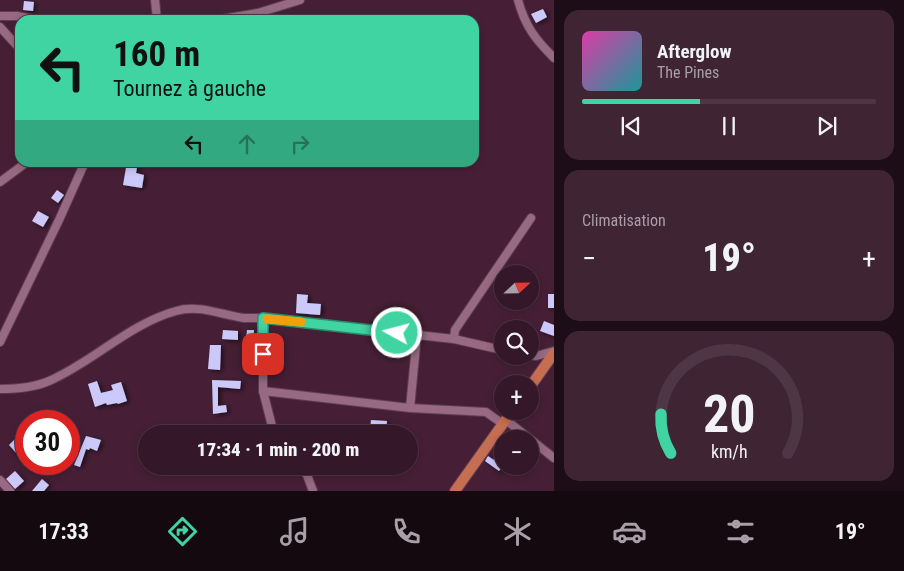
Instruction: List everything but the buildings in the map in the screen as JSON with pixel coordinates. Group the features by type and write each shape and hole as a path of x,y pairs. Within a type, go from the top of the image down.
{"main road":[{"path":"538,375 554,352"},
{"path":"455,491 506,420"}],"street":[{"path":"155,0 156,15"},
{"path":"242,15 300,0"},
{"path":"518,0 522,17 535,39 554,58"},
{"path":"0,16 15,16"},
{"path":"0,27 15,44"},
{"path":"0,182 20,167"},
{"path":"0,342 83,167"},
{"path":"454,339 455,330 531,218"},
{"path":"0,389 28,388 48,382 69,371 143,324 177,310 202,309 244,318 263,318 454,339 494,348"},
{"path":"263,318 262,391 271,425"},
{"path":"410,408 417,336"},
{"path":"539,355 554,352"},
{"path":"262,391 410,408 486,412 494,414"},
{"path":"509,420 554,458"},
{"path":"307,475 313,491"},
{"path":"0,480 10,491"}],"slow traffic":[{"path":"267,319 301,322"}],"route":[{"path":"263,354 263,318 397,333"}]}
